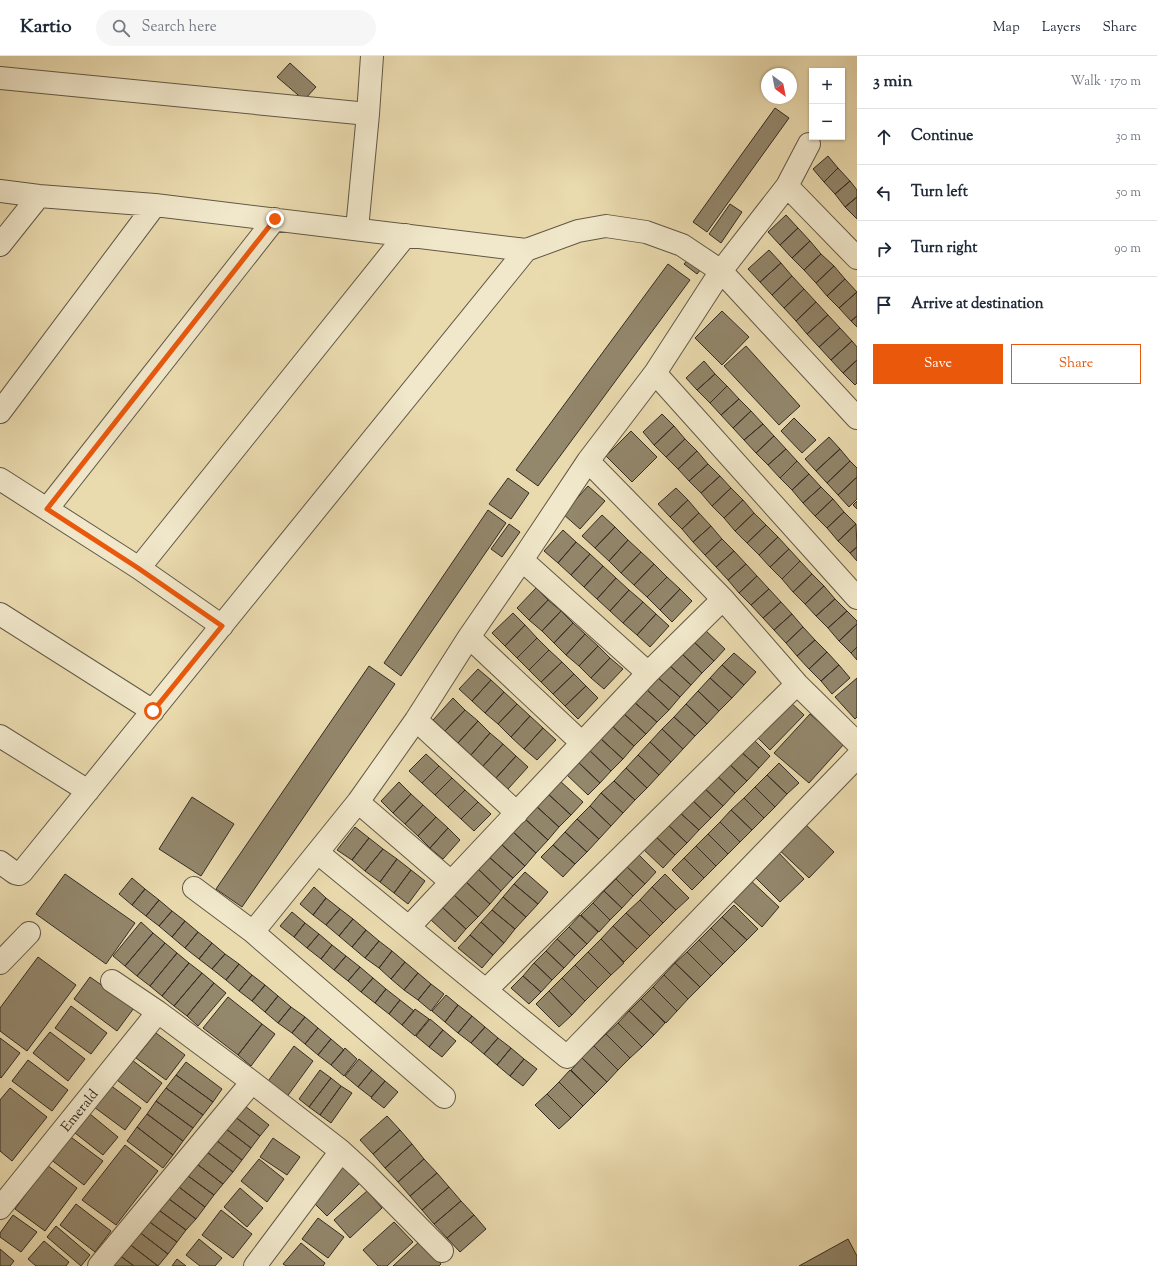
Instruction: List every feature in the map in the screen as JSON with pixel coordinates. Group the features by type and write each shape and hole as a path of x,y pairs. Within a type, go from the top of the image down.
{"street":[{"path":"357,229 372,56"},
{"path":"0,78 368,114"},
{"path":"253,932 358,802 416,720 469,637 588,461 655,373 721,271 787,186 809,144"},
{"path":"787,186 857,258"},
{"path":"0,191 40,196 154,205 526,250 578,231 606,226 646,232 682,245 721,271 857,418"},
{"path":"0,245 40,196"},
{"path":"0,412 154,205"},
{"path":"47,509 275,219"},
{"path":"138,568 406,235"},
{"path":"0,862 15,873 19,874 22,872 526,250"},
{"path":"655,373 857,598"},
{"path":"588,461 722,599 796,684 857,743"},
{"path":"0,479 138,568 222,626"},
{"path":"522,560 648,673"},
{"path":"408,927 648,673 722,599"},
{"path":"0,614 153,711"},
{"path":"469,637 582,743"},
{"path":"486,990 796,684"},
{"path":"416,720 517,812"},
{"path":"0,736 88,791"},
{"path":"318,853 567,1057 857,757"},
{"path":"358,802 451,882"},
{"path":"194,888 253,932 444,1097"},
{"path":"0,963 29,933"},
{"path":"112,981 158,1012 341,1151 364,1172 442,1251"},
{"name":"Emerald","path":"0,1208 158,1012"},
{"path":"99,1266 252,1082"},
{"path":"255,1266 341,1151"}],"building":[{"path":"290,63 316,87 304,100 277,77"},
{"path":"775,108 789,118 707,232 693,222"},
{"path":"828,156 838,168 824,182 813,169"},
{"path":"838,168 850,181 835,194 824,182"},
{"path":"850,181 857,190 857,197 845,207 835,194"},
{"path":"857,197 857,219 845,207"},
{"path":"730,204 742,212 721,243 709,234"},
{"path":"786,215 798,228 780,245 768,232"},
{"path":"798,228 810,241 792,258 780,245"},
{"path":"810,241 821,254 804,270 792,258"},
{"path":"769,250 781,263 760,282 748,269"},
{"path":"694,253 706,263 697,274 684,264"},
{"path":"821,254 834,266 816,283 804,270"},
{"path":"781,263 792,276 772,295 760,282"},
{"path":"668,264 690,280 538,486 516,470"},
{"path":"834,266 845,279 827,296 816,283"},
{"path":"792,276 804,289 784,308 772,295"},
{"path":"845,279 857,292 839,308 827,296"},
{"path":"804,289 816,302 796,321 784,308"},
{"path":"857,292 857,316 851,321 839,308"},
{"path":"816,302 828,315 807,334 796,321"},
{"path":"722,311 749,337 722,365 695,338"},
{"path":"828,315 840,328 819,347 807,334"},
{"path":"857,316 857,327 851,321"},
{"path":"840,328 852,341 831,360 819,347"},
{"path":"852,341 857,347 857,360 843,373 831,360"},
{"path":"746,346 800,406 779,425 724,366"},
{"path":"857,360 857,383 855,385 843,373"},
{"path":"704,361 715,374 697,390 686,378"},
{"path":"715,374 727,386 710,403 697,390"},
{"path":"727,386 739,399 721,415 710,403"},
{"path":"739,399 751,411 733,428 721,415"},
{"path":"751,411 763,424 744,440 733,428"},
{"path":"662,414 674,426 654,445 643,432"},
{"path":"794,418 816,440 802,453 781,431"},
{"path":"763,424 774,436 756,453 744,440"},
{"path":"674,426 685,439 666,457 654,445"},
{"path":"631,431 657,457 632,482 606,456"},
{"path":"774,436 786,449 768,465 756,453"},
{"path":"829,437 840,449 816,471 805,459"},
{"path":"685,439 697,451 678,469 666,457"},
{"path":"786,449 797,461 780,478 768,465"},
{"path":"840,449 850,461 827,483 816,471"},
{"path":"697,451 708,464 689,481 678,469"},
{"path":"797,461 809,474 792,490 780,478"},
{"path":"850,461 857,468 857,477 838,495 827,483"},
{"path":"708,464 720,476 701,493 689,481"},
{"path":"809,474 821,487 803,503 792,490"},
{"path":"720,476 731,488 712,506 701,493"},
{"path":"857,477 857,499 849,507 838,495"},
{"path":"508,478 529,493 511,519 489,504"},
{"path":"588,486 605,501 580,529 563,514"},
{"path":"821,487 833,499 815,516 803,503"},
{"path":"676,488 688,500 670,517 658,504"},
{"path":"731,488 743,500 724,518 712,506"},
{"path":"833,499 844,512 827,528 815,516"},
{"path":"688,500 699,513 682,529 670,517"},
{"path":"743,500 754,513 735,531 724,518"},
{"path":"857,501 857,509 853,505"},
{"path":"488,510 506,523 401,676 384,663"},
{"path":"844,512 856,524 838,541 827,528"},
{"path":"699,513 711,526 693,542 682,529"},
{"path":"754,513 766,525 747,543 735,531"},
{"path":"602,515 615,527 595,548 582,536"},
{"path":"509,524 520,532 502,557 491,549"},
{"path":"856,524 857,547 850,553 838,541"},
{"path":"766,525 778,537 759,555 747,543"},
{"path":"711,526 722,539 705,555 693,542"},
{"path":"615,527 628,540 609,561 595,548"},
{"path":"563,530 576,542 558,563 544,551"},
{"path":"778,537 789,549 770,567 759,555"},
{"path":"722,539 734,551 716,567 705,555"},
{"path":"628,540 641,552 621,573 609,561"},
{"path":"576,542 590,554 571,575 558,563"},
{"path":"857,547 857,561 850,553"},
{"path":"789,549 800,561 782,579 770,567"},
{"path":"734,551 746,564 728,580 716,567"},
{"path":"641,552 654,564 634,585 621,573"},
{"path":"590,554 603,566 584,587 571,575"},
{"path":"800,561 812,574 793,592 782,579"},
{"path":"654,564 667,577 647,597 634,585"},
{"path":"746,564 757,576 739,593 728,580"},
{"path":"603,566 616,578 597,599 584,587"},
{"path":"812,574 824,586 805,604 793,592"},
{"path":"757,576 769,589 751,605 739,593"},
{"path":"667,577 680,589 660,610 647,597"},
{"path":"616,578 629,590 610,611 597,599"},
{"path":"824,586 835,599 816,616 805,604"},
{"path":"536,588 548,600 529,620 517,608"},
{"path":"680,589 692,601 672,622 660,610"},
{"path":"769,589 781,602 763,618 751,605"},
{"path":"629,590 643,602 623,623 610,611"},
{"path":"835,599 847,611 828,628 816,616"},
{"path":"548,600 561,611 542,631 529,620"},
{"path":"643,602 656,614 637,635 623,623"},
{"path":"781,602 792,614 774,630 763,618"},
{"path":"561,611 573,623 554,643 542,631"},
{"path":"847,611 857,621 857,624 839,641 828,628"},
{"path":"513,613 525,625 505,646 492,633"},
{"path":"656,614 669,626 650,647 637,635"},
{"path":"792,614 803,627 786,643 774,630"},
{"path":"573,623 585,634 566,655 554,643"},
{"path":"857,624 857,647 851,653 839,641"},
{"path":"525,625 537,638 517,658 505,646"},
{"path":"803,627 815,640 797,656 786,643"},
{"path":"703,628 725,649 714,661 692,640"},
{"path":"585,634 598,646 579,666 566,655"},
{"path":"537,638 549,650 529,670 517,658"},
{"path":"692,640 714,661 702,673 680,652"},
{"path":"815,640 827,652 809,669 797,656"},
{"path":"598,646 610,658 591,678 579,666"},
{"path":"857,647 857,660 851,653"},
{"path":"549,650 562,662 541,682 529,670"},
{"path":"680,652 702,673 691,685 669,665"},
{"path":"827,652 839,665 821,681 809,669"},
{"path":"734,653 756,672 744,685 722,665"},
{"path":"610,658 623,669 604,689 591,678"},
{"path":"562,662 574,674 553,694 541,682"},
{"path":"669,665 691,685 680,697 657,677"},
{"path":"722,665 744,685 732,698 710,678"},
{"path":"839,665 850,678 832,694 821,681"},
{"path":"369,666 395,684 242,907 216,889"},
{"path":"478,669 491,680 472,701 459,689"},
{"path":"574,674 586,686 565,706 553,694"},
{"path":"657,677 680,697 669,710 646,689"},
{"path":"710,678 732,698 719,711 698,691"},
{"path":"857,678 857,717 855,719 835,697"},
{"path":"491,680 504,692 485,713 472,701"},
{"path":"586,686 598,698 578,719 565,706"},
{"path":"646,689 669,710 657,722 634,702"},
{"path":"698,691 719,711 707,724 686,704"},
{"path":"504,692 517,704 498,724 485,713"},
{"path":"453,698 465,710 445,731 433,720"},
{"path":"787,699 804,715 770,750 753,733"},
{"path":"634,702 657,722 646,734 623,713"},
{"path":"517,704 530,716 511,737 498,724"},
{"path":"686,704 707,724 695,736 674,717"},
{"path":"465,710 478,721 458,743 445,731"},
{"path":"623,713 646,734 634,746 612,726"},
{"path":"810,714 844,744 809,783 774,753"},
{"path":"530,716 543,728 524,749 511,737"},
{"path":"674,717 695,736 683,749 662,729"},
{"path":"478,721 490,733 471,755 458,743"},
{"path":"612,726 634,746 623,759 600,738"},
{"path":"543,728 556,740 537,760 524,749"},
{"path":"662,729 683,749 671,762 650,742"},
{"path":"490,733 503,744 483,766 471,755"},
{"path":"750,736 770,756 759,768 738,749"},
{"path":"600,738 623,759 611,771 589,750"},
{"path":"650,742 671,762 659,775 638,755"},
{"path":"503,744 516,756 496,778 483,766"},
{"path":"738,749 759,768 747,781 726,761"},
{"path":"589,750 611,771 600,783 578,762"},
{"path":"426,754 439,766 422,783 409,771"},
{"path":"638,755 659,775 647,788 626,768"},
{"path":"516,756 528,767 508,789 496,778"},
{"path":"726,761 747,781 735,793 714,773"},
{"path":"578,762 600,783 588,795 566,774"},
{"path":"779,763 799,783 787,794 767,775"},
{"path":"439,766 452,778 435,795 422,783"},
{"path":"626,768 647,788 635,800 614,781"},
{"path":"714,773 735,793 723,806 702,786"},
{"path":"767,775 787,794 775,807 755,787"},
{"path":"452,778 465,790 448,807 435,795"},
{"path":"559,780 583,802 571,815 547,793"},
{"path":"614,781 635,800 623,813 601,793"},
{"path":"399,782 411,794 393,813 381,801"},
{"path":"702,786 723,806 711,818 690,798"},
{"path":"755,787 775,807 764,818 744,798"},
{"path":"465,790 478,802 461,819 448,807"},
{"path":"547,793 571,815 559,827 535,805"},
{"path":"601,793 623,813 611,826 590,806"},
{"path":"411,794 423,805 405,824 393,813"},
{"path":"192,797 234,824 201,876 159,849"},
{"path":"690,798 711,818 699,830 678,811"},
{"path":"744,798 764,818 752,830 731,810"},
{"path":"478,802 491,814 474,831 461,819"},
{"path":"423,805 436,817 418,836 405,824"},
{"path":"535,805 559,827 548,840 524,818"},
{"path":"590,806 611,826 599,839 577,819"},
{"path":"731,810 752,830 740,842 720,822"},
{"path":"678,811 699,830 687,843 666,823"},
{"path":"436,817 448,828 430,848 418,836"},
{"path":"524,818 548,840 536,853 512,831"},
{"path":"577,819 599,839 587,852 565,832"},
{"path":"801,820 834,852 809,878 775,846"},
{"path":"720,822 740,842 728,854 708,834"},
{"path":"666,823 687,843 675,855 654,835"},
{"path":"355,827 369,838 352,860 337,850"},
{"path":"448,828 460,840 443,859 430,848"},
{"path":"512,831 536,853 525,866 501,844"},
{"path":"565,832 587,852 575,864 553,845"},
{"path":"708,834 728,854 716,866 696,846"},
{"path":"654,835 675,855 663,868 642,848"},
{"path":"369,838 383,849 365,871 352,860"},
{"path":"501,844 525,866 513,878 489,857"},
{"path":"553,845 575,864 563,877 541,857"},
{"path":"696,846 716,866 704,878 684,858"},
{"path":"383,849 397,859 380,882 365,871"},
{"path":"776,850 804,879 780,902 752,874"},
{"path":"639,855 656,872 645,884 627,867"},
{"path":"489,857 513,878 501,891 478,869"},
{"path":"684,858 704,878 692,890 672,870"},
{"path":"397,859 411,870 394,893 380,882"},
{"path":"627,867 645,884 633,896 616,879"},
{"path":"478,869 501,891 490,904 466,882"},
{"path":"411,870 425,881 408,904 394,893"},
{"path":"525,872 548,892 538,904 514,884"},
{"path":"65,874 135,923 106,964 36,914"},
{"path":"665,874 689,898 676,910 652,887"},
{"path":"132,878 145,889 132,905 119,894"},
{"path":"748,878 779,907 762,927 730,898"},
{"path":"616,879 633,896 622,908 604,891"},
{"path":"466,882 490,904 478,917 454,895"},
{"path":"514,884 538,904 526,917 503,897"},
{"path":"314,887 326,898 313,915 300,904"},
{"path":"652,887 676,910 663,923 640,900"},
{"path":"145,889 159,900 146,916 132,905"},
{"path":"604,891 622,908 610,920 593,903"},
{"path":"454,895 478,917 466,929 443,908"},
{"path":"503,897 526,917 515,929 492,910"},
{"path":"326,898 340,909 326,925 313,915"},
{"path":"159,900 172,911 159,926 146,916"},
{"path":"640,900 663,923 650,936 626,913"},
{"path":"593,903 610,920 599,932 581,915"},
{"path":"734,905 758,929 747,940 722,917"},
{"path":"443,908 466,929 455,942 431,920"},
{"path":"340,909 353,919 339,936 326,925"},
{"path":"492,910 515,929 504,943 481,922"},
{"path":"172,911 185,921 172,937 159,926"},
{"path":"292,912 305,923 294,937 280,926"},
{"path":"626,913 650,936 637,949 613,926"},
{"path":"580,915 598,932 587,944 569,927"},
{"path":"722,917 747,940 735,952 711,928"},
{"path":"353,919 366,930 352,947 339,936"},
{"path":"185,921 198,932 185,948 172,937"},
{"path":"141,922 153,933 125,966 113,956"},
{"path":"481,922 504,943 493,955 470,935"},
{"path":"305,923 319,934 307,948 294,937"},
{"path":"613,926 637,949 624,962 601,939"},
{"path":"569,927 587,944 575,956 557,939"},
{"path":"711,928 735,952 723,964 699,940"},
{"path":"366,930 379,941 365,958 352,947"},
{"path":"198,932 212,943 199,959 185,948"},
{"path":"153,933 165,943 137,976 125,966"},
{"path":"319,934 332,945 321,959 307,948"},
{"path":"470,935 493,955 482,968 458,948"},
{"path":"557,939 575,956 564,968 546,951"},
{"path":"601,939 624,963 611,975 588,952"},
{"path":"699,940 723,964 711,976 687,952"},
{"path":"379,941 392,951 379,968 365,958"},
{"path":"165,943 177,953 150,986 137,976"},
{"path":"212,943 225,954 212,969 199,959"},
{"path":"332,945 346,956 334,970 321,959"},
{"path":"392,951 405,962 391,979 379,968"},
{"path":"546,951 564,968 552,980 534,963"},
{"path":"588,952 611,975 598,988 575,965"},
{"path":"687,952 711,976 700,987 675,963"},
{"path":"177,953 189,963 162,996 150,986"},
{"path":"225,954 239,964 226,980 212,969"},
{"path":"346,956 360,967 348,981 334,970"},
{"path":"38,957 76,985 27,1051 0,1031 0,1008"},
{"path":"405,962 418,973 404,990 391,979"},
{"path":"189,963 202,973 174,1006 162,996"},
{"path":"534,963 552,980 541,992 523,976"},
{"path":"675,963 700,987 688,999 664,975"},
{"path":"239,964 252,975 239,991 226,980"},
{"path":"575,965 598,988 585,1001 562,978"},
{"path":"360,967 373,978 361,992 348,981"},
{"path":"202,973 214,983 187,1016 174,1006"},
{"path":"418,973 431,984 418,1000 404,990"},
{"path":"252,975 265,985 252,1001 239,991"},
{"path":"664,975 688,999 677,1011 653,987"},
{"path":"523,976 541,992 529,1004 511,988"},
{"path":"90,977 134,1008 117,1031 74,999"},
{"path":"373,978 386,989 375,1003 361,992"},
{"path":"562,978 585,1001 572,1015 549,991"},
{"path":"214,983 226,993 198,1026 187,1016"},
{"path":"431,984 444,994 431,1011 418,1000"},
{"path":"265,985 278,996 265,1012 252,1001"},
{"path":"653,987 677,1011 666,1023 641,999"},
{"path":"386,989 400,1000 389,1014 375,1003"},
{"path":"549,991 572,1015 559,1027 536,1004"},
{"path":"446,995 458,1005 445,1022 432,1011"},
{"path":"278,996 291,1007 278,1023 265,1012"},
{"path":"228,997 262,1024 238,1055 203,1028"},
{"path":"641,999 665,1023 654,1035 629,1011"},
{"path":"400,1000 414,1011 402,1025 389,1014"},
{"path":"458,1005 472,1016 458,1033 445,1022"},
{"path":"71,1006 107,1033 91,1054 55,1028"},
{"path":"291,1007 305,1017 292,1033 278,1023"},
{"path":"415,1009 429,1019 415,1036 402,1025"},
{"path":"629,1011 654,1035 642,1047 618,1023"},
{"path":"472,1016 485,1027 471,1043 458,1033"},
{"path":"305,1017 318,1028 305,1044 292,1033"},
{"path":"430,1019 443,1030 429,1047 416,1036"},
{"path":"618,1023 642,1047 630,1058 606,1034"},
{"path":"262,1024 275,1034 251,1066 238,1055"},
{"path":"485,1027 498,1038 484,1054 471,1043"},
{"path":"318,1028 331,1039 318,1055 305,1044"},
{"path":"443,1030 456,1041 442,1057 429,1047"},
{"path":"50,1032 85,1059 68,1081 33,1053"},
{"path":"156,1033 185,1055 166,1080 136,1058"},
{"path":"606,1034 630,1058 618,1070 594,1046"},
{"path":"0,1038 20,1053 1,1078 0,1077"},
{"path":"498,1038 511,1048 497,1065 484,1054"},
{"path":"331,1039 344,1050 331,1065 318,1055"},
{"path":"294,1046 313,1061 286,1098 266,1084"},
{"path":"594,1046 618,1070 607,1082 582,1058"},
{"path":"345,1048 357,1059 344,1076 331,1065"},
{"path":"511,1048 524,1059 510,1076 497,1065"},
{"path":"128,1057 162,1083 147,1103 113,1077"},
{"path":"582,1058 607,1082 595,1094 571,1070"},
{"path":"359,1059 372,1070 358,1087 345,1076"},
{"path":"524,1059 537,1069 523,1086 510,1076"},
{"path":"28,1060 68,1090 52,1111 12,1081"},
{"path":"186,1062 222,1089 213,1102 176,1075"},
{"path":"320,1070 331,1078 309,1107 299,1099"},
{"path":"372,1070 385,1081 371,1097 358,1087"},
{"path":"570,1070 595,1094 583,1106 559,1082"},
{"path":"176,1075 213,1102 203,1115 166,1088"},
{"path":"331,1078 341,1086 320,1115 309,1107"},
{"path":"385,1081 398,1092 384,1108 371,1098"},
{"path":"559,1082 583,1106 571,1118 547,1094"},
{"path":"110,1085 141,1108 125,1130 94,1107"},
{"path":"341,1086 352,1093 331,1123 320,1115"},
{"path":"10,1088 47,1117 12,1161 0,1151 0,1100"},
{"path":"166,1088 203,1115 193,1128 156,1101"},
{"path":"547,1094 571,1118 559,1129 535,1105"},
{"path":"156,1101 193,1128 183,1141 147,1114"},
{"path":"240,1102 269,1125 260,1136 230,1113"},
{"path":"230,1113 260,1136 251,1148 221,1125"},
{"path":"90,1114 118,1137 103,1155 75,1133"},
{"path":"147,1114 183,1141 173,1155 137,1127"},
{"path":"387,1116 400,1130 373,1154 360,1140"},
{"path":"221,1125 251,1148 242,1160 212,1137"},
{"path":"137,1127 173,1155 163,1168 127,1141"},
{"path":"400,1130 412,1144 385,1168 373,1154"},
{"path":"64,1132 103,1161 84,1185 45,1155"},
{"path":"212,1137 242,1160 233,1172 203,1149"},
{"path":"273,1138 300,1157 287,1175 260,1157"},
{"path":"412,1144 424,1159 398,1182 385,1168"},
{"path":"125,1145 158,1171 116,1225 82,1200"},
{"path":"203,1149 233,1172 223,1184 193,1161"},
{"path":"259,1159 284,1179 267,1202 241,1181"},
{"path":"424,1159 437,1173 410,1196 398,1182"},
{"path":"193,1161 223,1184 214,1195 184,1173"},
{"path":"47,1165 77,1188 45,1231 15,1209"},
{"path":"342,1166 360,1183 327,1216 310,1199"},
{"path":"184,1173 214,1195 205,1207 175,1184"},
{"path":"437,1173 449,1187 422,1210 410,1196"},
{"path":"175,1184 205,1207 196,1219 165,1196"},
{"path":"449,1187 461,1201 434,1224 422,1210"},
{"path":"240,1188 263,1208 247,1227 224,1207"},
{"path":"367,1191 382,1208 350,1238 334,1220"},
{"path":"165,1196 196,1219 186,1230 156,1208"},
{"path":"461,1201 474,1215 447,1238 434,1224"},
{"path":"76,1204 111,1231 95,1252 60,1225"},
{"path":"156,1208 186,1230 177,1242 147,1220"},
{"path":"221,1210 252,1234 233,1258 202,1235"},
{"path":"13,1215 37,1232 21,1252 0,1237 0,1233"},
{"path":"474,1215 486,1229 460,1252 447,1238"},
{"path":"318,1218 344,1237 328,1258 302,1239"},
{"path":"147,1220 177,1242 168,1254 138,1231"},
{"path":"394,1222 413,1242 387,1266 378,1266 363,1250"},
{"path":"56,1226 90,1255 81,1266 47,1237"},
{"path":"138,1231 168,1254 158,1266 128,1243"},
{"path":"199,1239 222,1258 215,1266 200,1266 186,1255"},
{"path":"848,1239 857,1256 857,1266 799,1266"},
{"path":"44,1241 69,1262 66,1266 36,1266 28,1259"},
{"path":"420,1241 441,1264 439,1266 393,1266"},
{"path":"128,1243 158,1266 134,1266 119,1255"},
{"path":"301,1243 325,1263 323,1266 286,1266 283,1264"},
{"path":"0,1249 14,1261 10,1266 0,1266"},
{"path":"119,1255 134,1266 110,1266"},
{"path":"177,1259 186,1266 172,1266"}],"route":[{"path":"153,711 222,626 138,568 47,509 275,219"}]}
